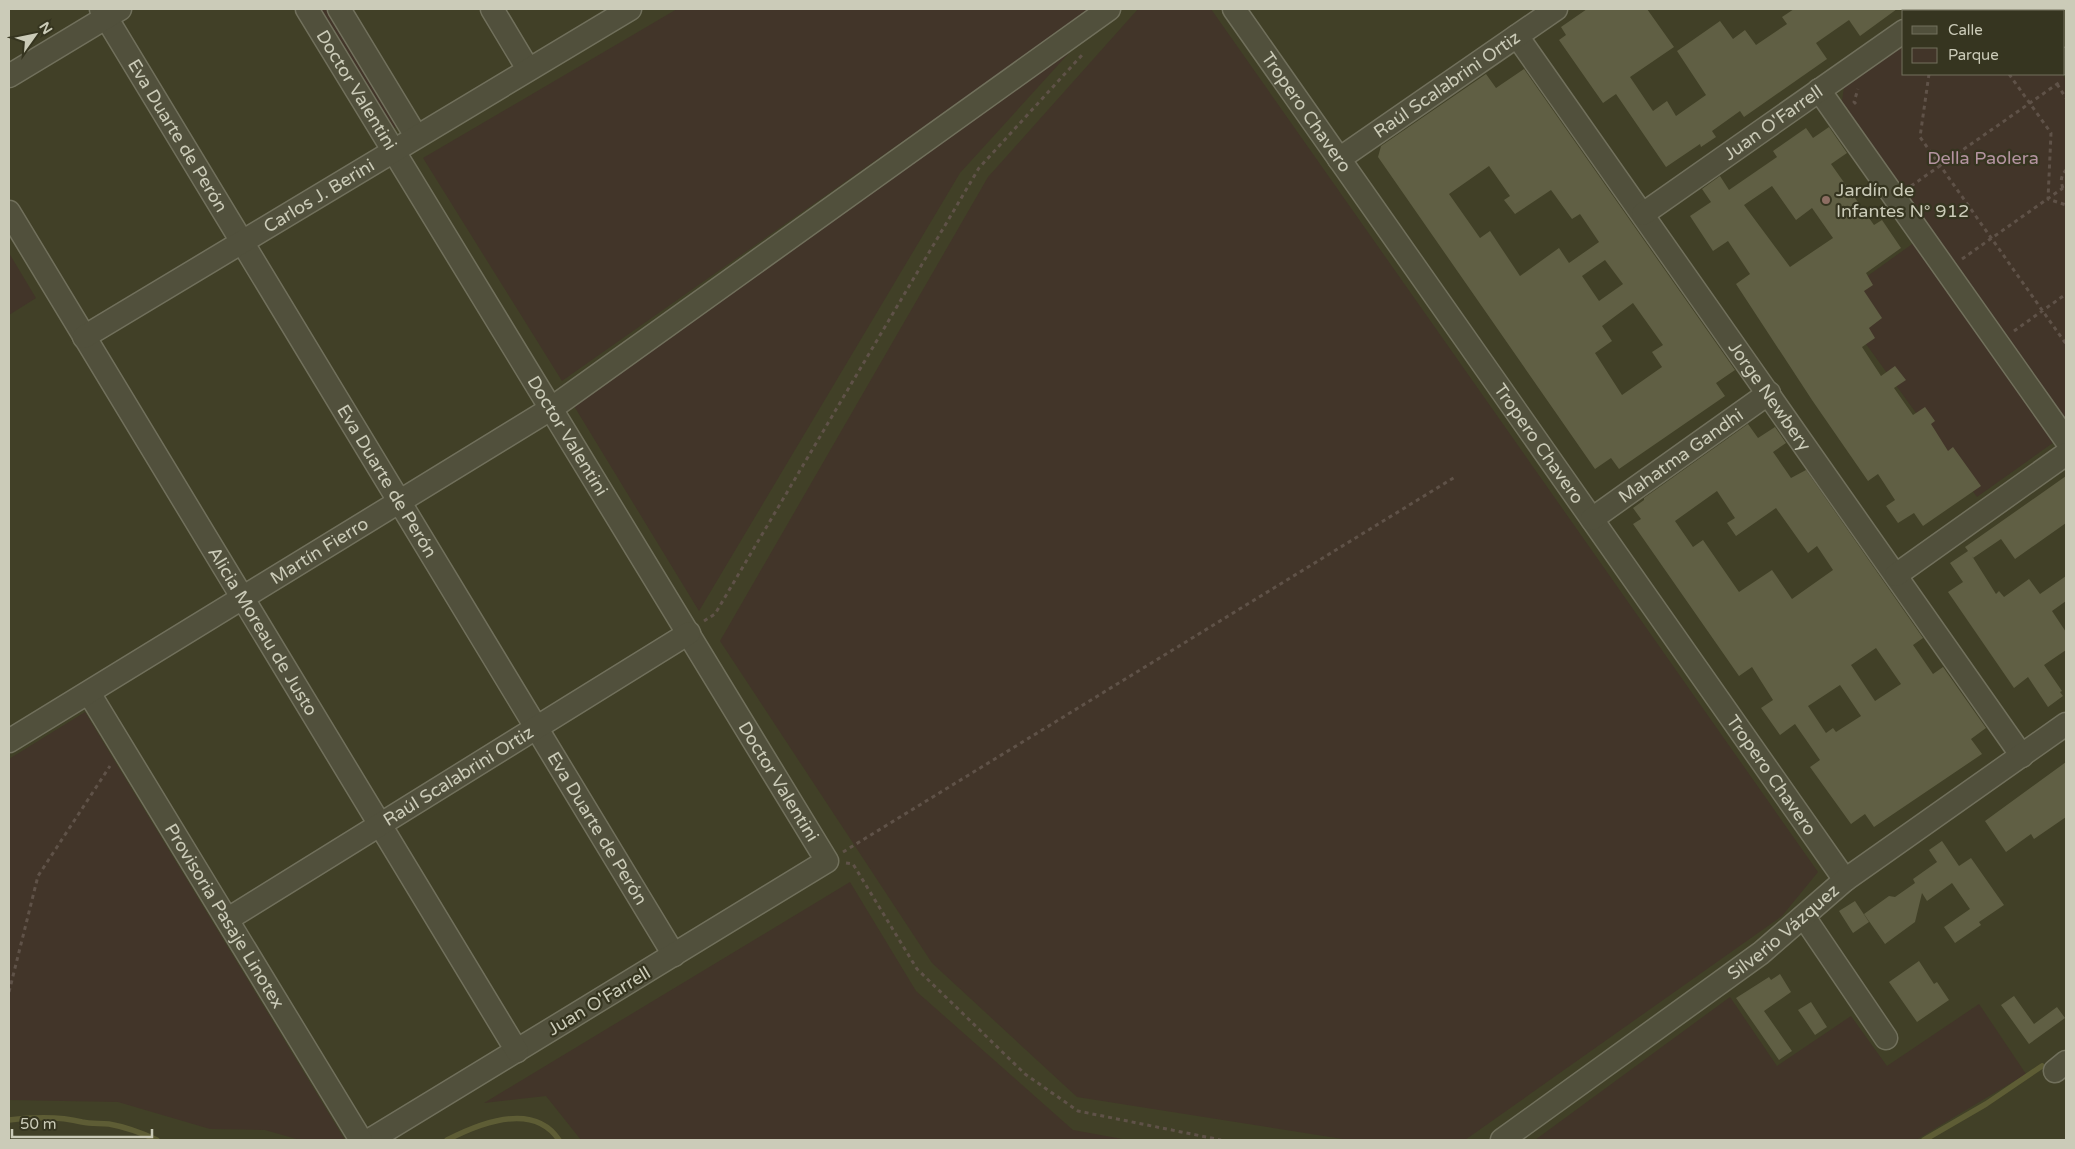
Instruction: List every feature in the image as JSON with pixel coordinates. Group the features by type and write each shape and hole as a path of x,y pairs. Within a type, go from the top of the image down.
{"street":[{"name":"Doctor Valentini","path":"308,9 828,862"},
{"name":"Doctor Valentini","path":"339,9 416,136"},
{"path":"492,9 528,70"},
{"name":"Carlos J. Berini","path":"84,337 394,149 630,9"},
{"name":"Martín Fierro","path":"9,741 552,408 1109,9"},
{"name":"Tropero Chavero","path":"1234,9 1845,880"},
{"name":"Raúl Scalabrini Ortiz","path":"1339,159 1556,9"},
{"path":"9,76 109,12"},
{"name":"Eva Duarte de Perón","path":"109,12 242,242 674,955"},
{"name":"Juan O'Farrell","path":"1643,214 1902,32"},
{"name":"Jorge Newbery","path":"1517,36 2022,756"},
{"path":"1819,90 1904,191 2007,336 2066,440"},
{"name":"Alicia Moreau de Justo","path":"9,212 517,1051"},
{"name":"Mahatma Gandhi","path":"1592,519 1769,393"},
{"path":"1896,575 2066,454"},
{"name":"Raúl Scalabrini Ortiz","path":"228,919 689,633"},
{"name":"Provisoria Pasaje Linotex","path":"90,693 361,1140"},
{"name":"Silverio Vázquez","path":"1502,1140 1761,953 1845,880 2066,724"},
{"name":"Juan O'Farrell","path":"370,1140 828,862"},
{"path":"1804,917 1886,1038"}],"path":[{"path":"689,633 715,614 979,168 1085,52"},
{"path":"1930,75 1920,137 2066,344"},
{"path":"2010,75 2050,133 2048,199"},
{"path":"1904,191 2057,84 2060,75"},
{"path":"2057,84 2060,75"},
{"path":"1860,109 1854,102 1856,90 1864,84"},
{"path":"2057,84 2066,98"},
{"path":"1955,264 2065,189 2061,182 2062,175 2066,170"},
{"path":"1904,191 1907,177"},
{"path":"1904,191 1918,193"},
{"path":"2048,199 2066,205"},
{"path":"1955,264 1958,250"},
{"path":"1955,264 1970,266"},
{"path":"2007,336 2066,294"},
{"path":"2007,336 2010,322"},
{"path":"2007,336 2021,338"},
{"path":"828,862 1455,477"},
{"path":"9,992 38,876 123,747"},
{"path":"828,862 853,864 917,969 1025,1074 1078,1111 1221,1140"}],"green space":[{"path":"320,9 328,9 396,121 396,127 394,128"},
{"path":"677,9 1091,9 562,381 423,158"},
{"path":"1138,9 1211,9 1818,872 1782,916 1465,1140 1349,1140 1077,1097 932,963 720,641 988,177"},
{"path":"2016,9 2017,10 1952,10"},
{"path":"1079,42 960,173 699,611 574,406"},
{"name":"Della Paolera","path":"1902,45 1902,75 2063,75 2066,80 2066,420 1903,191 1842,101 1844,87"},
{"path":"1915,242 2057,440 1977,497 1834,300"},
{"path":"9,253 36,298 9,315"},
{"path":"85,712 345,1140 300,1140 265,1130 210,1129 118,1102 9,1100 9,759"},
{"path":"850,882 916,991 1073,1130 1128,1140 581,1140 546,1096 484,1103"},
{"path":"1730,997 1777,1066 1851,1016 1887,1066 1979,1004 2026,1074 1916,1140 1535,1140"}],"building":[{"path":"1587,9 1647,9 1674,47 1630,77 1653,111 1667,101 1676,116 1706,95 1677,51 1720,21 1733,39 1745,30 1756,45 1787,24 1782,17 1794,9 1897,9 1860,36 1849,20 1816,43 1827,59 1744,117 1740,111 1712,131 1716,137 1701,147 1700,144 1666,167 1616,94 1603,103 1559,40 1566,35 1561,27"},
{"path":"1524,69 1735,370 1716,383 1725,396 1619,469 1611,458 1595,469 1378,157 1381,146 1486,74 1496,88","holes":["1489,166 1510,196 1504,200 1515,214 1551,190 1572,219 1580,214 1599,242 1569,263 1559,248 1520,276 1490,231 1480,238 1449,194","1605,260 1623,284 1599,301 1582,276","1633,303 1663,345 1652,352 1662,367 1622,395 1595,353 1612,341 1602,326"]},
{"path":"1829,127 1847,153 1831,164 1874,225 1882,220 1901,248 1866,273 1873,285 1864,291 1882,318 1869,328 1875,338 1862,347 1881,376 1895,366 1906,380 1894,388 1913,415 1925,407 1935,421 1931,424 1948,451 1953,447 1981,486 1923,526 1914,513 1898,523 1886,506 1895,500 1878,474 1868,481 1736,284 1750,274 1728,241 1713,251 1690,216 1711,202 1702,189 1720,176 1729,190 1777,157 1773,151 1806,128 1813,138","holes":["1772,186 1796,220 1812,208 1833,238 1790,267 1744,205"]},
{"path":"1748,424 1758,438 1775,427 1786,443 1773,452 1791,478 1806,470 1923,638 1913,645 1933,674 1943,667 1986,728 1971,739 1982,754 1874,827 1865,814 1851,824 1810,767 1820,760 1795,724 1780,735 1761,708 1773,700 1752,667 1739,676 1633,524 1641,519 1633,508 1644,498","holes":["1717,491 1735,518 1727,523 1736,536 1776,508 1808,553 1817,546 1833,570 1792,599 1772,570 1739,592 1703,540 1693,547 1675,521","1876,648 1901,684 1875,701 1851,665","1840,685 1861,716 1836,732 1833,728 1826,733 1808,706"]},
{"path":"2066,476 2066,523 2015,559 2001,539 1973,558 1996,594 1999,591 2004,597 2029,579 2040,594 2066,576 2066,601 2052,611 2066,632 2066,650 2044,665 2062,691 2060,692 2063,696 2048,707 2028,677 2014,688 1948,592 1963,582 1950,563 1968,551 1965,547"},
{"path":"2066,762 2066,817 2034,839 2031,834 2006,852 1985,821"},
{"path":"1942,841 1959,866 1971,858 2004,905 1979,922 1981,925 1955,943 1944,927 1970,909 1952,883 1927,901 1922,893 1915,922 1885,944 1864,914 1889,896 1895,897 1915,883 1913,879 1937,862 1929,850"},
{"path":"1855,901 1869,922 1853,933 1839,911"},
{"path":"1919,961 1934,984 1937,982 1949,1000 1917,1022 1889,982"},
{"path":"1780,974 1791,992 1764,1011 1792,1051 1779,1060 1736,998 1769,977 1771,980"},
{"path":"2014,996 2034,1024 2057,1007 2065,1018 2029,1044 2001,1005"},
{"path":"1811,1002 1827,1027 1815,1035 1798,1010"}],"waterway":[{"path":"1924,1140 1986,1104 2042,1066"},
{"path":"9,1120 55,1118 109,1124 134,1130 157,1140"},
{"path":"447,1140 475,1127 506,1119 536,1122 548,1128 559,1140"}],"place":[{"name":"Jardín de Infantes N° 912","path":"1826,200"}]}
